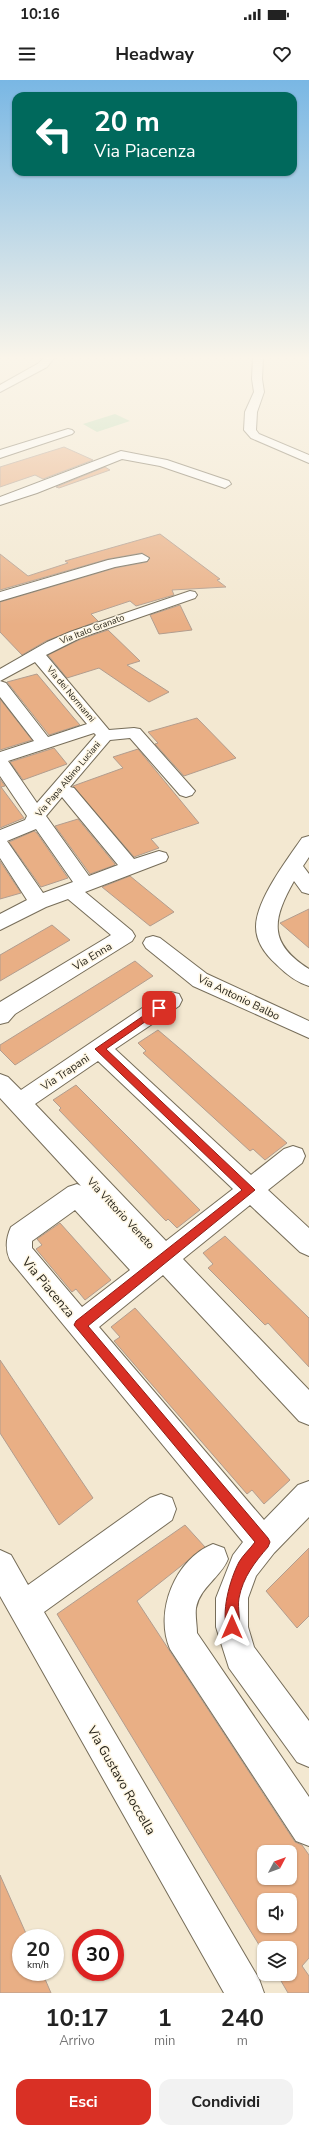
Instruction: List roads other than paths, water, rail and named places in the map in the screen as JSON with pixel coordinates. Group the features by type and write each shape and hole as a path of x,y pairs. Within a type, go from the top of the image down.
{"street":[{"path":"0,454 24,446"},
{"path":"279,446 309,459"},
{"path":"0,501 34,490 121,455 163,463 225,484"},
{"path":"0,597 113,563 142,558"},
{"name":"Via Italo Granato","path":"0,676 52,645 100,625 190,595"},
{"name":"Via dei Normanni","path":"37,654 102,731"},
{"path":"0,686 44,743"},
{"path":"0,758 44,743 102,731"},
{"name":"Via Papa Albino Luciani","path":"0,837 32,824 36,816 102,731 134,733 186,791"},
{"path":"0,763 36,816 77,887"},
{"path":"68,792 130,867"},
{"path":"309,842 272,905 265,925 268,940 276,952 303,976 309,978"},
{"path":"0,844 39,902"},
{"path":"0,923 39,902 159,857"},
{"path":"293,867 309,887"},
{"name":"Via Enna","path":"0,1016 7,1008 125,936 77,887"},
{"name":"Via Antonio Balbo","path":"153,943 200,980 309,1030"},
{"name":"Via Trapani","path":"19,1103 171,1000"},
{"path":"100,1049 309,1244"},
{"name":"Via Vittorio Veneto","path":"0,1083 19,1103 156,1264 309,1411"},
{"path":"80,1325 293,1156"},
{"name":"Via Piacenza","path":"156,1264 77,1195 20,1235 20,1252 263,1542"},
{"path":"309,1496 263,1542 244,1566 232,1598 232,1627 241,1656 309,1750"},
{"path":"24,1608 161,1510"},
{"path":"213,1558 192,1580 180,1608 181,1638 309,1828"},
{"name":"Via Gustavo Roccella","path":"0,1566 245,1993"}]}
